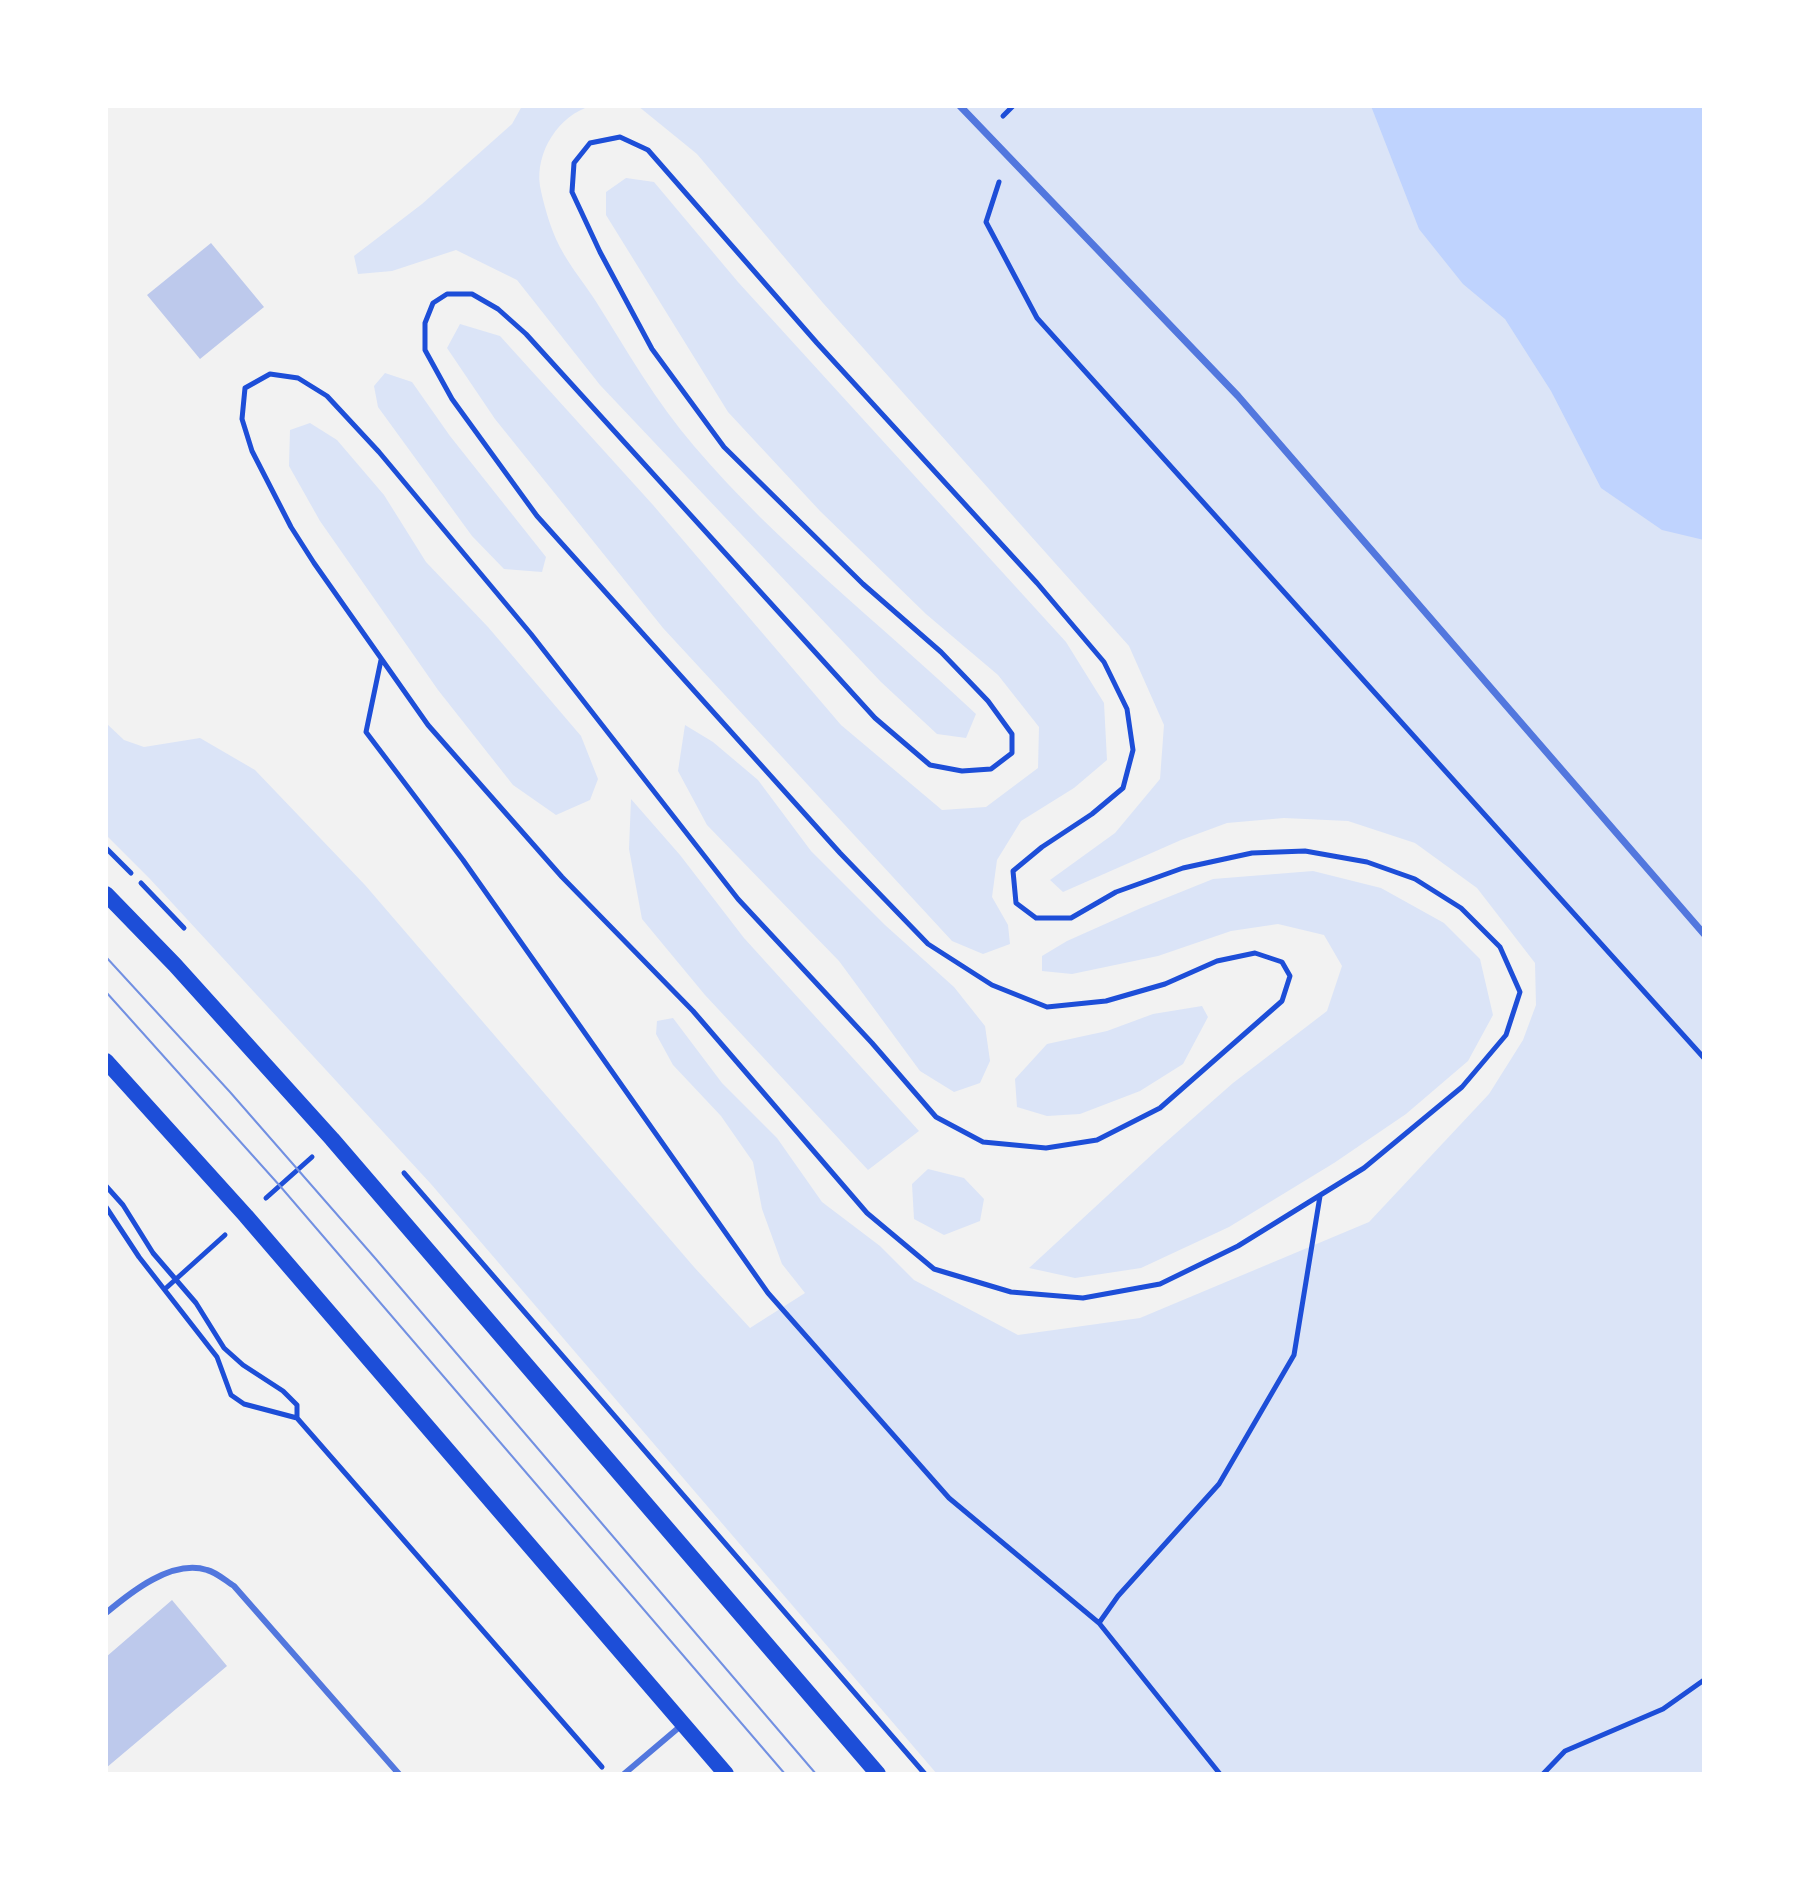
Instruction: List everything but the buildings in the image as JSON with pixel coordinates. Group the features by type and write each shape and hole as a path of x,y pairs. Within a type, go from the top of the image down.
{"main road":[{"path":"106,894 185,976 332,1139 878,1774"},
{"path":"106,1061 246,1216 726,1774"}],"street":[{"path":"960,106 1238,396 1704,934"}],"lane":[{"path":"106,1613 140,1585 184,1568 208,1570 234,1586 399,1774"},
{"path":"624,1774 683,1724"}],"path":[{"path":"620,137 648,150 817,343 1047,594 1104,662 1127,709 1133,750 1123,788 1013,871 1016,903 1036,918 1071,918 1116,892 1183,868 1252,853 1305,851 1367,862 1415,879 1461,908 1500,947 1520,992 1506,1035 1462,1087 1364,1168 1320,1195 1238,1246 1160,1284 1083,1298 1011,1292 934,1269 867,1213 693,1011 562,877 428,725 299,539 252,451 242,419 245,388 270,374 298,378 327,396 379,452 531,634 738,899 936,1117 983,1142 1046,1148 1097,1140 1160,1108 1282,1001 1290,976 1282,962 1255,953 1217,961 1165,984 1106,1001 1047,1007 992,985 928,944 840,853 537,516 452,399 425,350 425,323 433,303 447,294 472,294 498,309 526,334 875,718 930,765 962,771 991,769 1012,753 1012,734 988,701 941,652 863,584 724,447 652,349 572,192 574,163 590,143 620,137"},
{"path":"1007,155 986,222 1037,318 1704,1058"},
{"path":"381,659 366,732 463,860 768,1293 949,1498 1099,1623 1220,1774"},
{"path":"261,1203 316,1153"},
{"path":"106,1186 123,1205 153,1253 177,1279 224,1348 243,1365 283,1391 297,1405 297,1418"},
{"path":"1099,1623 1118,1596 1219,1484 1294,1355 1320,1195"},
{"path":"106,1207 139,1257 217,1357 231,1395 244,1404 297,1418 607,1774"},
{"path":"165,1289 229,1232"},
{"path":"1543,1774 1565,1751 1663,1709 1704,1680"}],"shaded area":[{"path":"522,106 591,106 559,126 546,148 539,173 543,199 553,233 564,255 667,412 760,517 976,714 966,738 937,734 881,682 600,385 517,280 456,250 392,271 358,274 354,256 422,204 512,124"},
{"path":"638,106 1704,106 1704,1774 937,1774 431,1184 106,835 106,723 124,740 144,747 200,738 255,770 365,885 750,1328 805,1293 782,1264 762,1209 753,1162 721,1116 673,1065 656,1034 657,1021 673,1018 722,1083 777,1138 822,1202 880,1246 914,1280 1018,1335 1140,1318 1369,1222 1489,1094 1523,1040 1536,1005 1535,963 1477,888 1415,843 1348,821 1284,818 1227,823 1063,892 1050,880 1115,833 1160,779 1164,725 1129,646 823,303 697,154"},
{"path":"626,178 654,182 738,282 1066,642 1104,703 1107,760 1074,788 1021,821 997,860 992,897 1008,925 1010,944 983,954 952,941 663,628 495,419 447,348 460,324 500,336 653,505 841,725 942,810 986,807 1038,768 1039,727 998,675 926,614 820,511 728,412 606,215 606,192"},
{"path":"385,373 412,382 450,436 546,557 542,572 504,569 472,536 378,407 374,386"},
{"path":"310,423 337,440 384,495 426,562 488,627 581,736 598,779 590,800 556,815 513,785 438,690 320,521 289,466 290,430"},
{"path":"685,725 713,742 758,780 811,851 885,925 954,987 985,1026 990,1061 980,1083 954,1092 920,1071 839,961 707,825 678,771"},
{"path":"631,799 680,855 744,938 919,1131 868,1170 705,995 642,919 629,849"},
{"path":"1313,871 1381,888 1444,923 1480,959 1493,1015 1468,1061 1406,1114 1334,1163 1229,1227 1141,1268 1075,1278 1029,1268 1233,1083 1327,1011 1342,966 1324,935 1278,924 1231,931 1158,956 1072,974 1042,971 1042,956 1067,941 1213,879"},
{"path":"1202,1006 1208,1017 1183,1064 1140,1091 1080,1114 1047,1116 1017,1107 1015,1079 1047,1044 1107,1031 1153,1014"},
{"path":"928,1169 964,1178 984,1199 980,1221 944,1235 914,1219 912,1184"}],"water":[{"path":"1371,106 1701,106 1704,112 1704,540 1662,530 1601,488 1551,391 1505,319 1463,284 1419,229"}],"tram line":[{"path":"106,957 230,1092 375,1258 816,1774"},
{"path":"106,992 280,1186 785,1774"}]}
